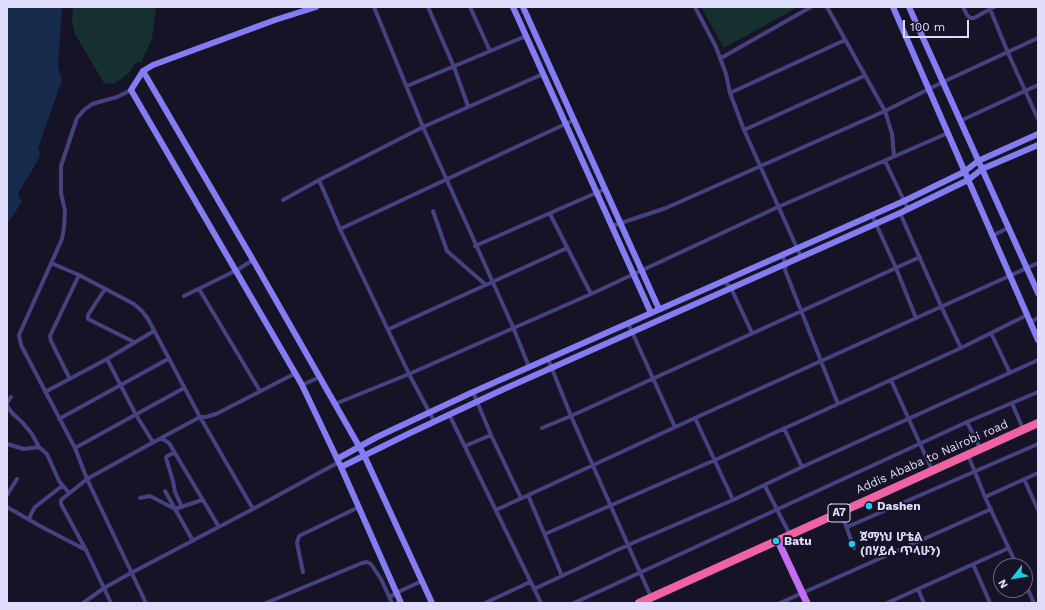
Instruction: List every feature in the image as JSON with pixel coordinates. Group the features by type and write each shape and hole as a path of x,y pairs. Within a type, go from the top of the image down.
{"highway":[{"name":"Addis Ababa to Nairobi road","path":"639,603 1038,423"}],"main road":[{"path":"778,541 807,603"}],"street":[{"path":"146,603 87,479 75,448 21,345 19,335 62,239 65,211 61,193 61,166 77,118 92,104 118,97 131,90 143,71 153,65 275,20 316,7"},
{"path":"374,7 446,179 475,246 513,327 529,367"},
{"path":"428,7 454,67 468,106"},
{"path":"470,7 490,51"},
{"path":"513,7 651,313"},
{"path":"523,7 659,309"},
{"path":"695,7 721,58 730,93 744,130 800,257"},
{"path":"721,58 811,7"},
{"path":"827,7 864,76 885,111 892,134 894,156"},
{"path":"893,7 1038,340"},
{"path":"909,7 1038,293"},
{"path":"963,7 966,15 970,18 974,18 992,8 1008,53 1038,119"},
{"path":"407,86 526,36"},
{"path":"612,226 680,202 885,111 928,89 1038,38"},
{"path":"730,93 845,40"},
{"path":"143,71 364,455 432,603"},
{"path":"283,200 319,180 424,127 468,106 543,74"},
{"path":"744,130 864,76"},
{"path":"960,121 1038,85"},
{"path":"131,90 296,373 339,463 401,603"},
{"path":"340,228 574,120"},
{"path":"335,404 409,374 591,294 778,207 948,133"},
{"path":"83,603 104,588 339,463 359,447 405,423 904,201 964,172 978,162 1038,134"},
{"path":"339,463 364,455 504,389 876,224 968,180 982,170 1038,145"},
{"path":"885,160 908,209"},
{"path":"319,180 409,374 434,421"},
{"path":"475,246 605,189"},
{"path":"927,190 931,198"},
{"path":"433,211 447,250 486,284"},
{"path":"900,213 961,348"},
{"path":"550,214 591,294"},
{"path":"872,215 896,268 916,318"},
{"path":"992,236 1008,228"},
{"path":"835,231 839,240"},
{"path":"620,245 629,241"},
{"path":"389,329 567,248"},
{"path":"782,255 786,264 785,270 838,404"},
{"path":"542,428 920,257"},
{"path":"775,258 779,266 785,270"},
{"path":"184,296 253,260"},
{"path":"51,263 79,275 138,306 154,330 168,359 253,510"},
{"path":"496,510 675,427 1038,263"},
{"path":"754,267 758,276"},
{"path":"70,379 51,341 50,336 79,275"},
{"path":"724,281 731,288 752,333"},
{"path":"105,289 88,315 88,319 134,342"},
{"path":"199,289 260,391"},
{"path":"687,297 691,306"},
{"path":"545,534 715,460 961,348 1027,315"},
{"path":"1030,322 1038,318"},
{"path":"628,323 675,427"},
{"path":"45,392 107,359 154,330"},
{"path":"991,333 1010,373"},
{"path":"586,342 590,351"},
{"path":"107,359 136,415 153,442"},
{"path":"59,419 168,359"},
{"path":"548,359 592,465 651,598"},
{"path":"534,589 628,545 765,486 802,467 908,418 1038,360"},
{"path":"538,364 542,372"},
{"path":"111,603 86,550 60,502 61,500 87,479 153,442 200,417 211,417 296,373"},
{"path":"302,385 320,378"},
{"path":"500,380 504,389"},
{"path":"891,380 932,470"},
{"path":"75,448 184,388"},
{"path":"473,392 521,498"},
{"path":"574,603 919,444 1038,392"},
{"path":"11,397 7,404 13,414 27,428 39,447 47,454 62,486 69,493"},
{"path":"1012,403 1023,429"},
{"path":"450,414 541,603"},
{"path":"695,418 733,500"},
{"path":"968,422 980,448"},
{"path":"405,423 410,433"},
{"path":"784,428 802,467"},
{"path":"465,446 491,434"},
{"path":"377,437 381,447"},
{"path":"161,438 167,441 219,528"},
{"path":"7,444 24,449 39,447"},
{"path":"847,527 1038,444"},
{"path":"174,453 166,458 175,492 182,507"},
{"path":"967,454 985,498 1014,558"},
{"path":"985,498 1038,473"},
{"path":"7,495 17,479"},
{"path":"1024,479 1038,510"},
{"path":"29,520 34,507 62,486"},
{"path":"765,486 790,535"},
{"path":"164,491 193,541"},
{"path":"528,495 562,576"},
{"path":"140,498 150,496 175,509 202,500"},
{"path":"7,507 86,550"},
{"path":"303,572 297,543 299,536 359,507"},
{"path":"780,603 991,509"},
{"path":"841,512 854,548"},
{"path":"73,543 77,534"},
{"path":"887,603 1009,548"},
{"path":"270,603 348,568 367,562 371,564 381,579 392,603"},
{"path":"973,564 990,603"},
{"path":"390,597 422,581"},
{"path":"485,603 530,582"},
{"path":"918,589 924,603"}],"green space":[{"path":"73,7 156,7 152,39 141,63 135,63 129,73 114,84 104,83 75,34 72,21"},
{"path":"701,7 798,7 724,48"}],"water":[{"path":"7,7 62,7 58,67 62,80 38,148 40,152 39,158 18,194 22,202 7,224"}],"place":[{"name":"Dashen","path":"869,506"},
{"name":"Batu","path":"776,541"},
{"name":"ጀማነህ ሆቴል (በሃይሉ ጥላሁን)","path":"852,544"}]}
